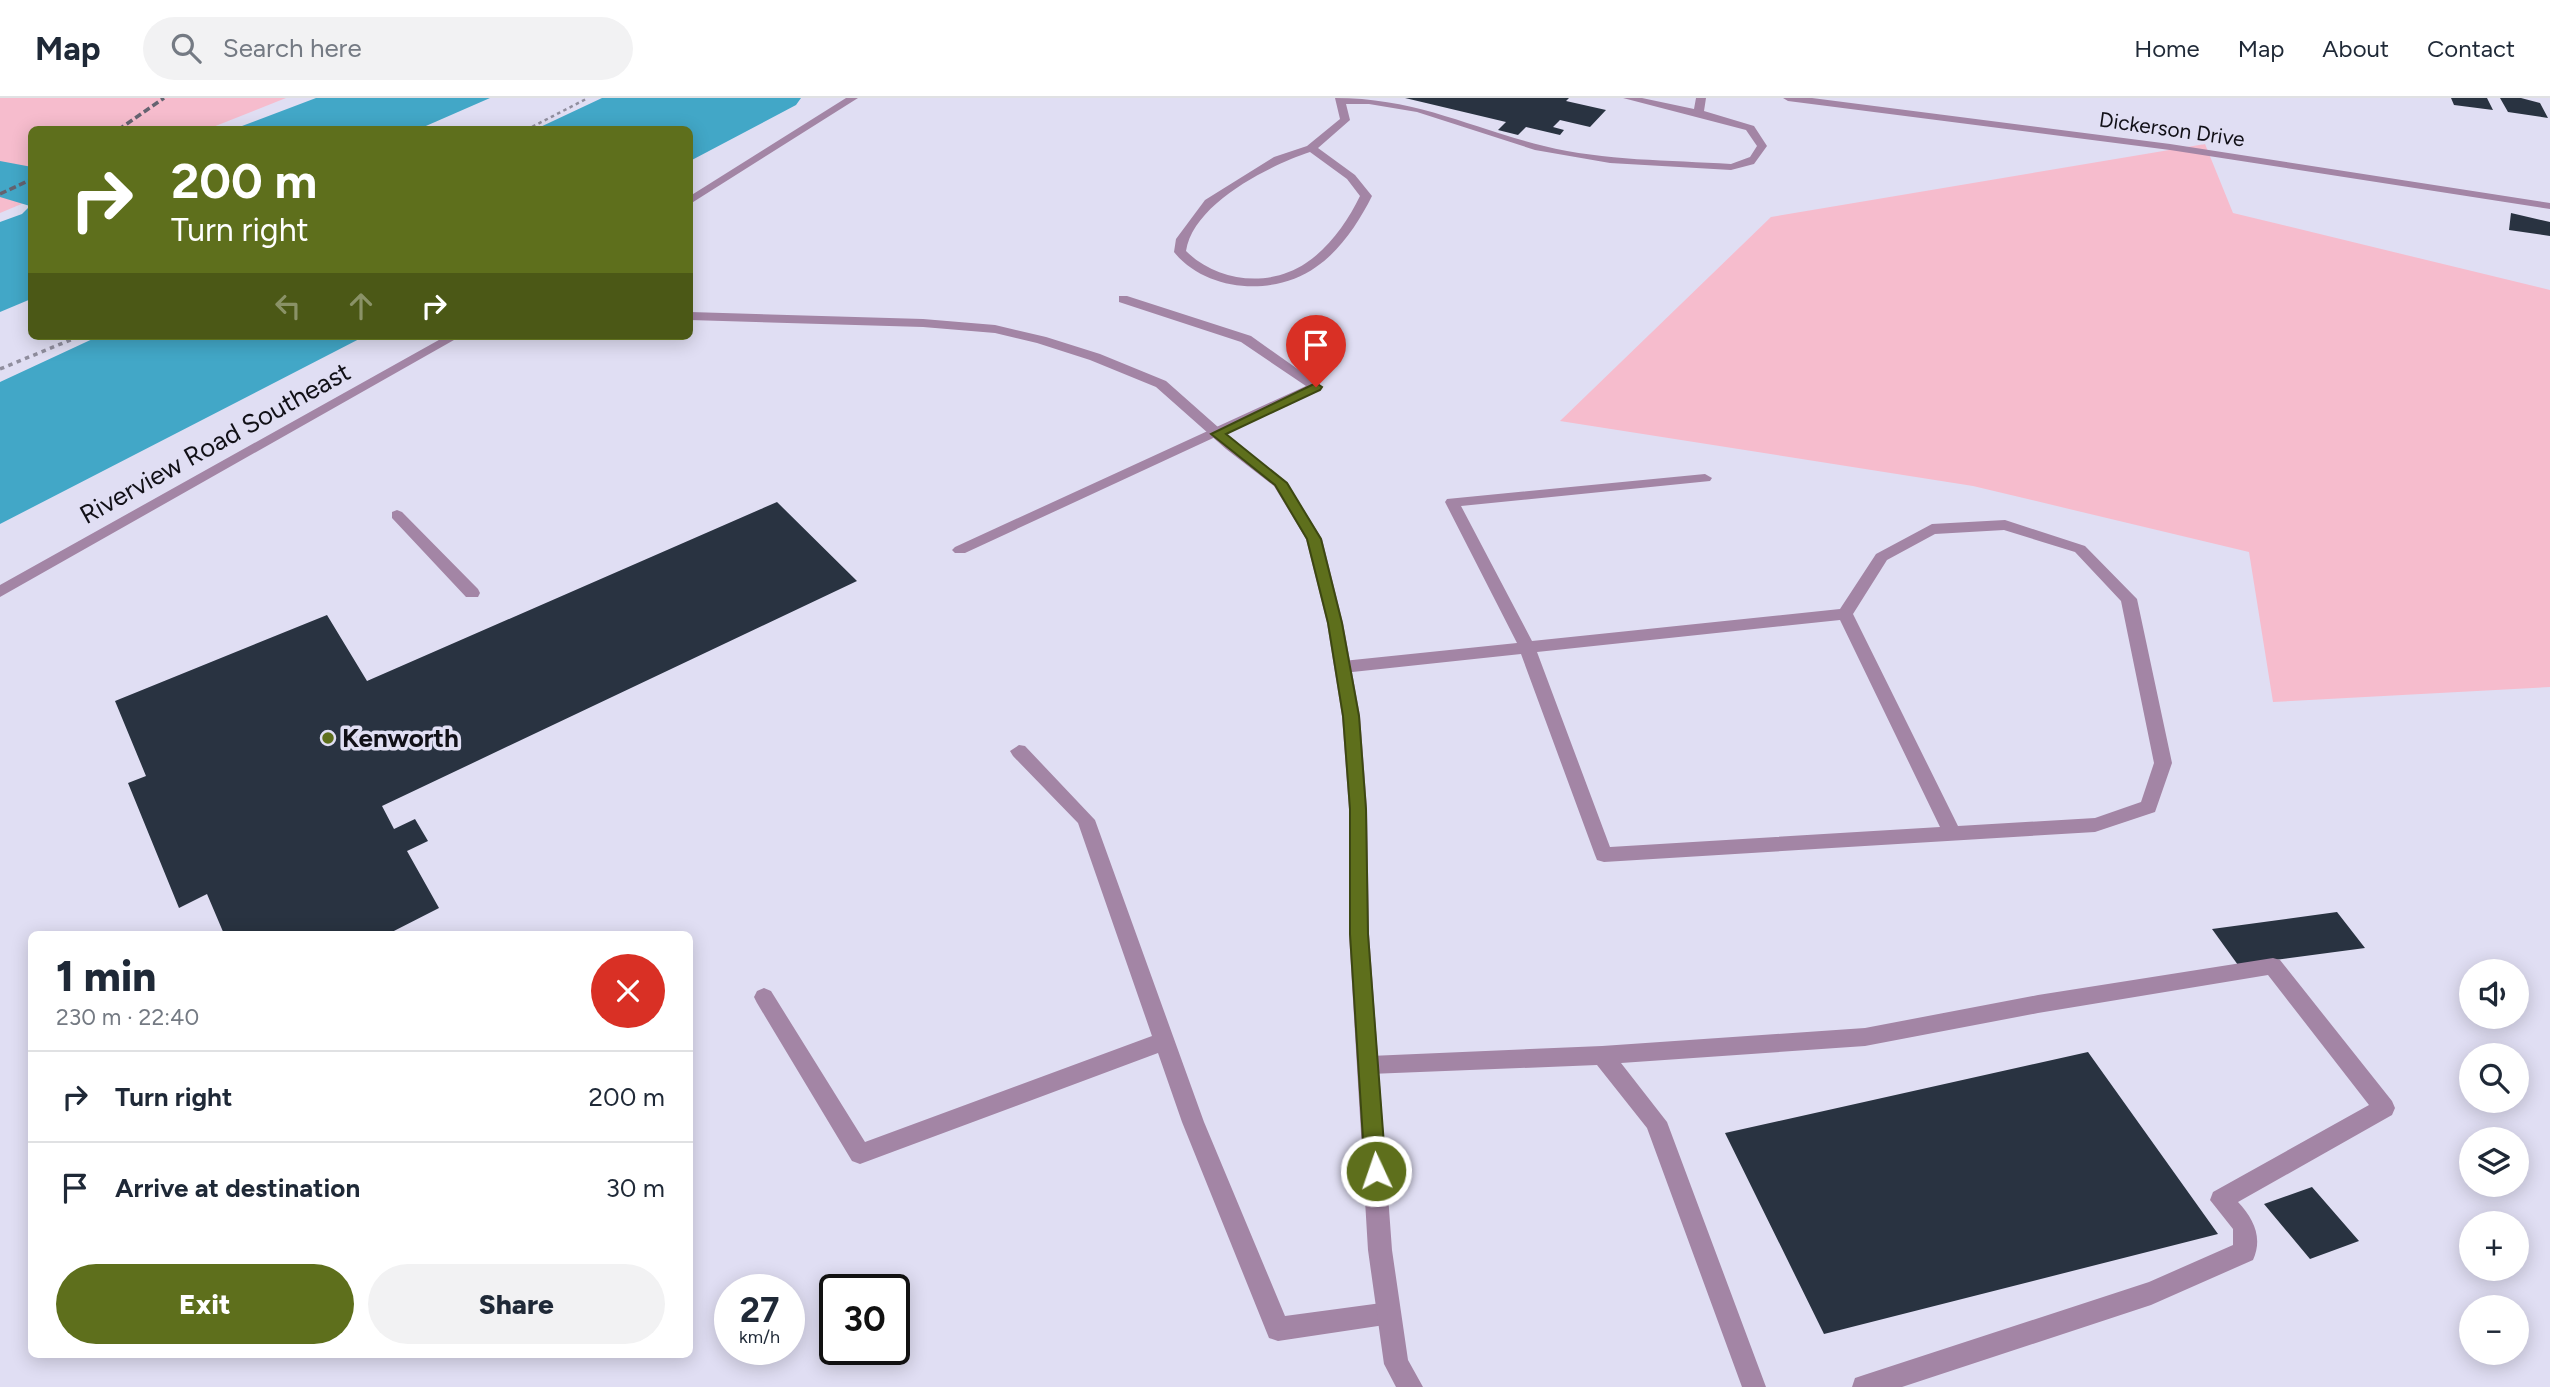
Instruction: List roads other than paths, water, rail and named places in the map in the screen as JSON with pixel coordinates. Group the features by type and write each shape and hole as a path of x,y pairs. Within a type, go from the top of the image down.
{"street":[{"path":"693,199 853,98"},
{"path":"1311,148 1351,177 1366,197 1356,218 1309,267 1269,281 1221,280 1194,267 1180,252 1182,239 1209,202 1278,159 1311,148 1345,120 1341,99 1372,99 1448,115 1538,148 1589,158 1731,167 1752,163 1759,158 1762,146 1750,128 1699,113 1628,98"},
{"path":"1699,113 1701,98"},
{"name":"Dickerson Drive","path":"1788,98 2170,147 2550,206"},
{"path":"960,550 1316,387 1246,339 1123,299"},
{"path":"693,316 850,319 995,329 1095,357 1161,384 1217,434 1280,483 1314,539 1343,667 1351,716 1358,809 1359,934 1370,1065 1380,1250 1396,1364 1411,1387"},
{"name":"Riverview Road Southeast","path":"0,592 448,340"},
{"path":"1705,478 1451,502 1527,647 1604,855 2095,825 2149,807 2163,763 2129,599 2080,550 2005,525 1932,529 1881,557 1846,614"},
{"path":"397,515 472,593"},
{"path":"1343,667 1846,614"},
{"path":"1846,614 1953,834"},
{"path":"1019,751 1086,820 1194,1122 1278,1329 1390,1314"},
{"path":"1370,1065 1602,1055 1865,1037 2038,1004 2273,966 2384,1108 2221,1200 2244,1225 2245,1252 2151,1293 1864,1387"},
{"path":"764,998 860,1154 1165,1041"},
{"path":"1602,1055 1656,1122 1754,1387"}],"water":[{"path":"316,98 490,98 426,126 242,126"},
{"path":"602,98 801,98 796,105 693,159 693,126 542,126"},
{"path":"0,161 28,166 28,205 0,197"},
{"path":"28,208 28,300 0,312 0,222 22,214"},
{"path":"90,340 357,340 0,524 0,382"}],"railway":[{"path":"124,126 164,98"},
{"path":"0,194 28,181"}],"place":[{"name":"Kenworth","path":"328,738"}]}
